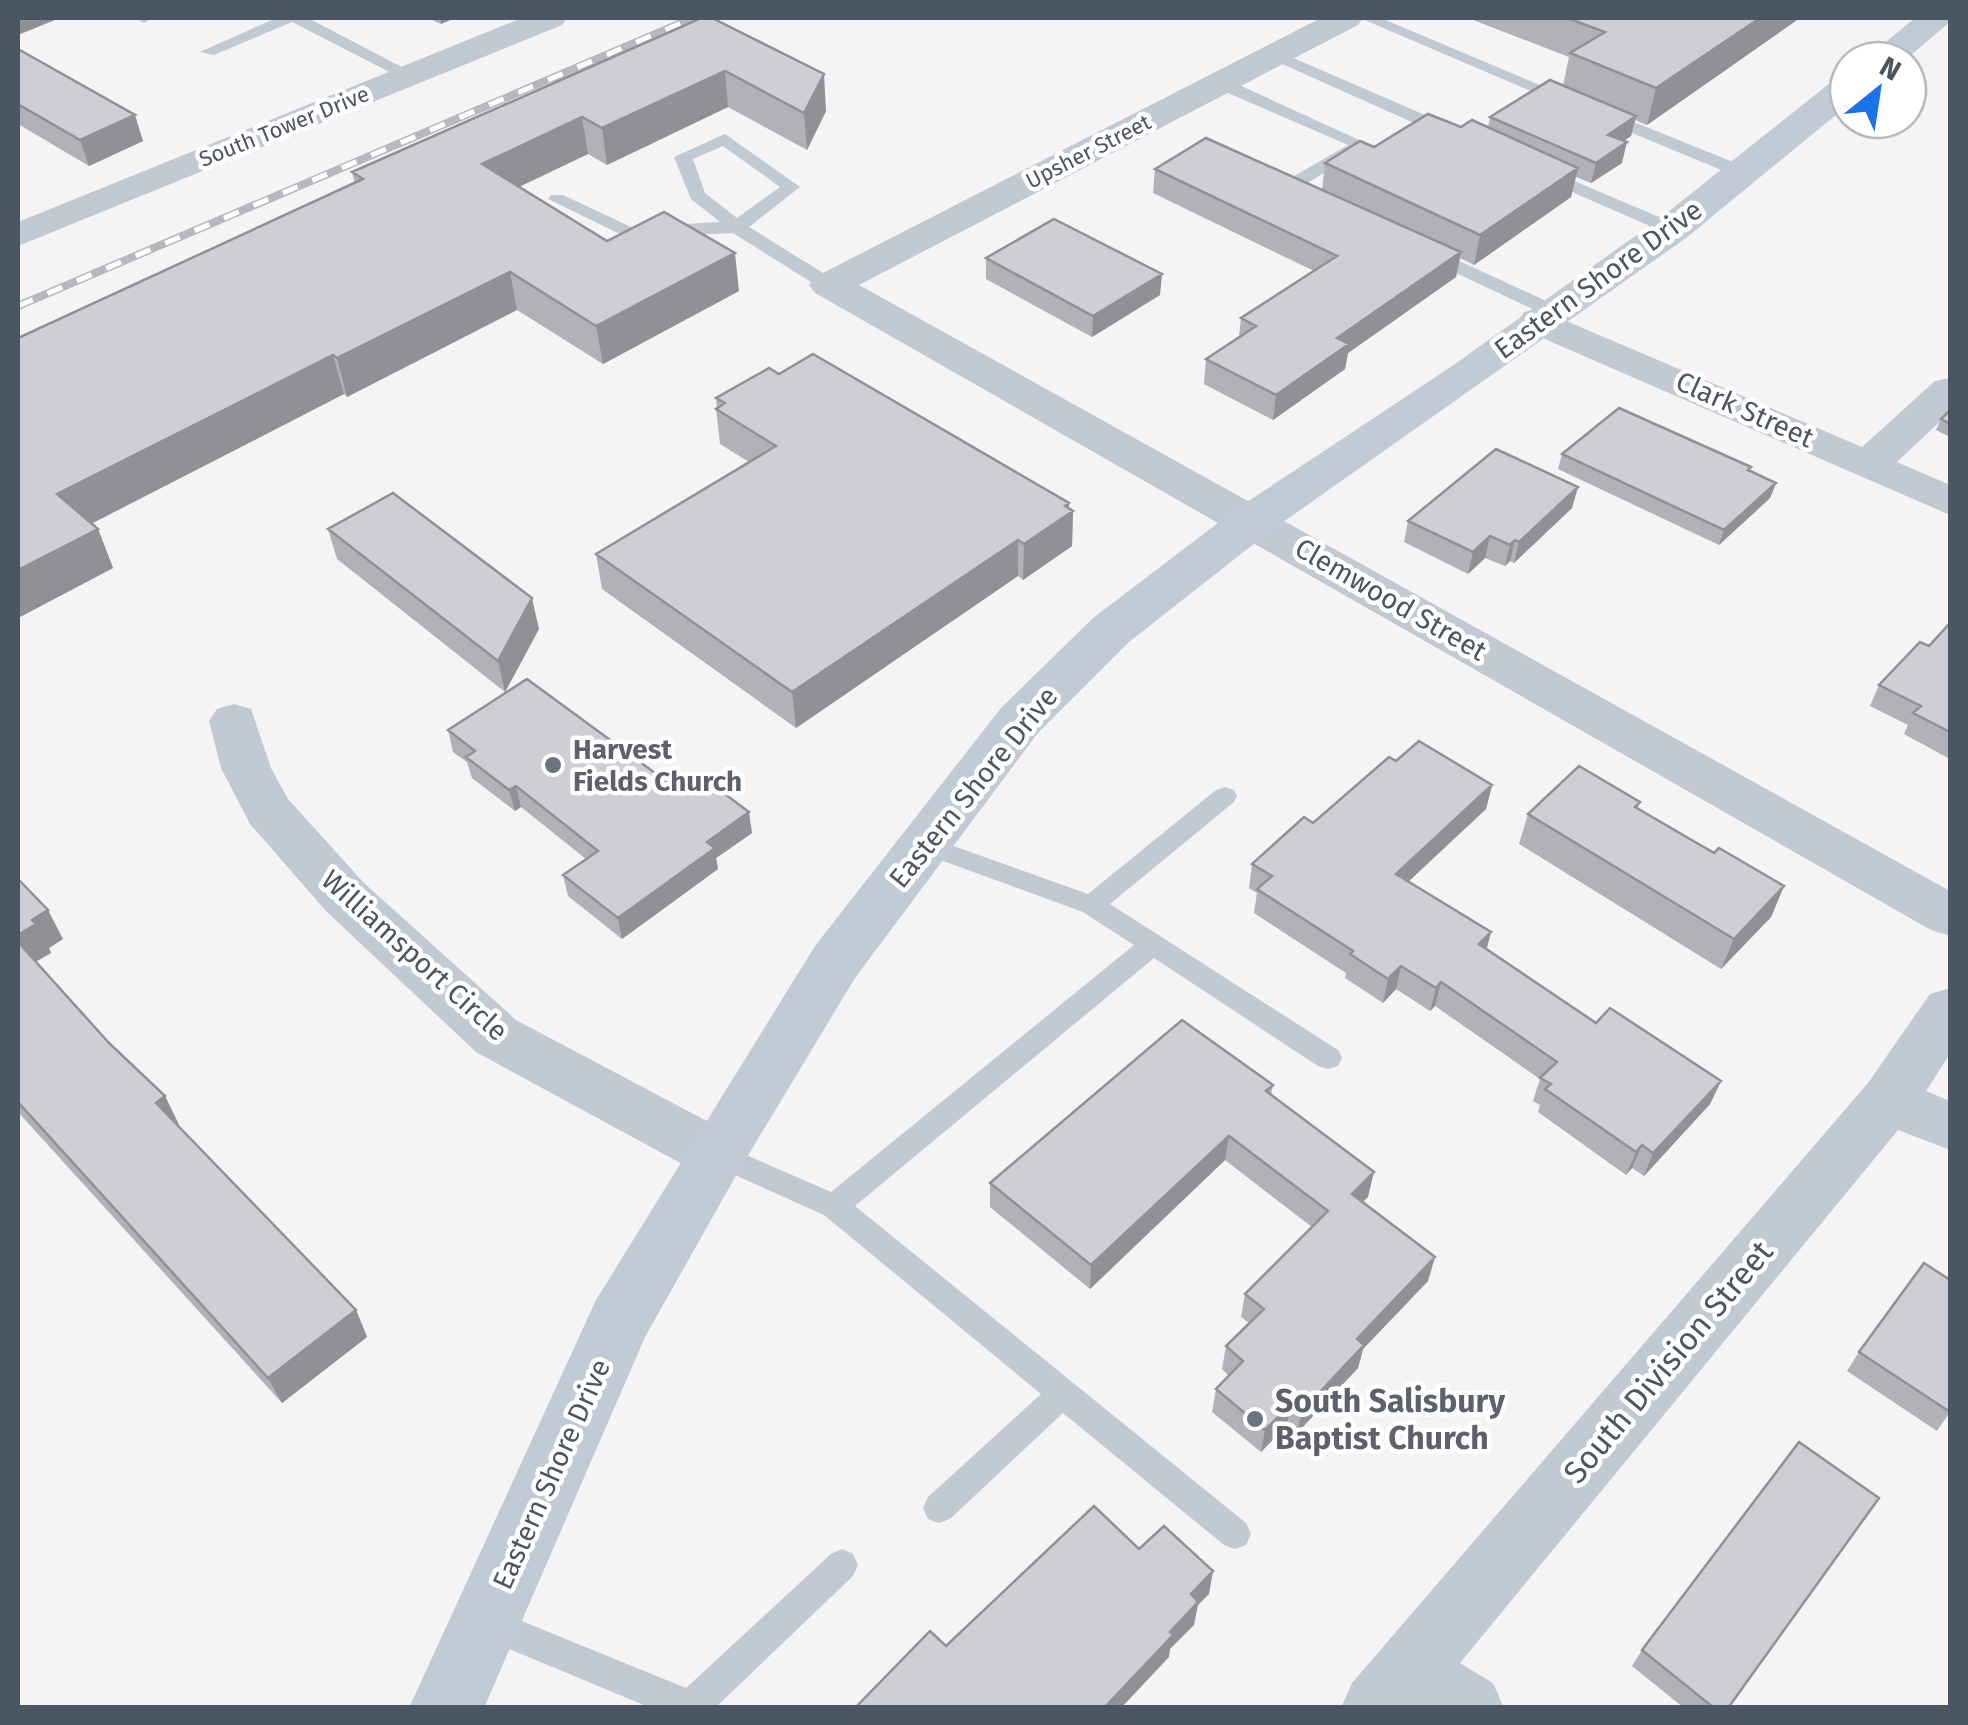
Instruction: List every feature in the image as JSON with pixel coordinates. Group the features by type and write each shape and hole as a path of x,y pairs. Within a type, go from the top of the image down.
{"street":[{"name":"South Tower Drive","path":"18,236 550,18"},
{"name":"Upsher Street","path":"830,285 1346,18"},
{"path":"1908,40 1936,18"},
{"name":"Eastern Shore Drive","path":"446,1708 619,1321 716,1154 835,962 1020,721 1110,630 1252,521 1467,375 1672,228 1828,104"},
{"name":"Clemwood Street","path":"830,285 1950,916"},
{"name":"Clark Street","path":"1545,316 1950,502"},
{"path":"1869,464 1950,390"},
{"name":"Williamsport Circle","path":"234,721 246,768 268,811 345,897 496,1036 716,1154"},
{"name":"South Division Street","path":"1392,1690 1888,1100 1950,1010"},
{"path":"1888,1100 1950,1126"},
{"path":"1392,1690 1468,1708"}],"lane":[{"path":"208,52 288,18"},
{"path":"297,18 409,75"},
{"path":"1368,18 1742,172"},
{"path":"1275,56 1472,142"},
{"path":"1220,83 1360,146 1288,187 1324,204"},
{"path":"557,199 628,233 737,227 791,187 725,139 683,157 697,195 737,227 830,285"},
{"path":"1526,165 1672,228"},
{"path":"1414,246 1545,316"},
{"path":"1092,905 1225,796"},
{"path":"922,844 1092,905 1328,1058"},
{"path":"834,1206 1155,943"},
{"path":"716,1154 834,1206 1236,1534"},
{"path":"940,1508 1063,1394"},
{"path":"485,1622 691,1707 842,1565"}],"building":[{"path":"699,18 712,18 824,74 804,113 725,71 602,128 582,117 482,164 607,241 664,212 735,253 596,326 510,272 337,358 333,355 57,494 98,529 18,570 18,338 363,179 352,172"},
{"path":"1567,18 1760,18 1656,88 1570,53 1605,32"},
{"path":"18,49 135,115 80,140 18,104"},
{"path":"1550,80 1636,116 1608,135 1627,142 1596,163 1490,117"},
{"path":"1428,114 1461,127 1472,120 1578,168 1480,235 1325,163 1360,141 1374,147"},
{"path":"1206,138 1461,252 1337,338 1349,344 1276,395 1206,359 1256,326 1241,318 1337,256 1155,169"},
{"path":"1054,219 1162,274 1093,316 986,258"},
{"path":"813,354 1069,503 1065,506 1073,511 1024,544 1018,540 792,692 596,554 776,446 716,409 725,403 716,398 769,368 779,374"},
{"path":"1619,408 1751,467 1748,470 1776,483 1724,530 1562,454"},
{"path":"1950,410 1950,424 1941,419"},
{"path":"1496,449 1578,487 1519,542 1515,540 1510,545 1490,536 1473,552 1408,521"},
{"path":"393,493 532,598 498,661 328,529"},
{"path":"1950,623 1950,732 1913,713 1921,706 1879,685 1920,642 1929,646"},
{"path":"527,679 681,792 702,777 749,812 707,842 715,848 618,918 563,875 598,851 516,786 509,790 466,757 475,751 448,730"},
{"path":"1419,741 1492,785 1396,874 1491,932 1479,944 1596,1023 1610,1008 1721,1081 1653,1153 1642,1145 1636,1152 1545,1089 1551,1084 1540,1078 1557,1062 1441,982 1436,988 1401,966 1388,979 1350,954 1353,951 1257,889 1272,876 1252,864 1304,817 1313,823 1389,757 1396,761"},
{"path":"1579,766 1640,802 1635,807 1714,853 1719,848 1784,886 1734,939 1528,814"},
{"path":"18,879 48,910 32,920 36,924 18,935"},
{"path":"18,942 109,1043 165,1096 156,1103 356,1310 268,1378 18,1102"},
{"path":"1182,1020 1273,1085 1266,1091 1374,1172 1352,1194 1435,1257 1357,1339 1364,1345 1302,1411 1292,1403 1265,1430 1216,1389 1243,1361 1226,1346 1264,1309 1245,1294 1328,1211 1229,1136 1091,1265 990,1183"},
{"path":"1924,1263 1950,1280 1950,1412 1859,1352"},
{"path":"1799,1442 1879,1498 1728,1708 1714,1708 1642,1650"},
{"path":"1094,1506 1139,1549 1164,1526 1213,1571 1191,1594 1198,1602 1170,1632 1173,1635 1104,1708 855,1708 930,1631 946,1646"}],"railway":[{"path":"18,306 693,18"}],"place":[{"name":"Harvest Fields Church","path":"553,765"},
{"name":"South Salisbury Baptist Church","path":"1255,1419"}]}
